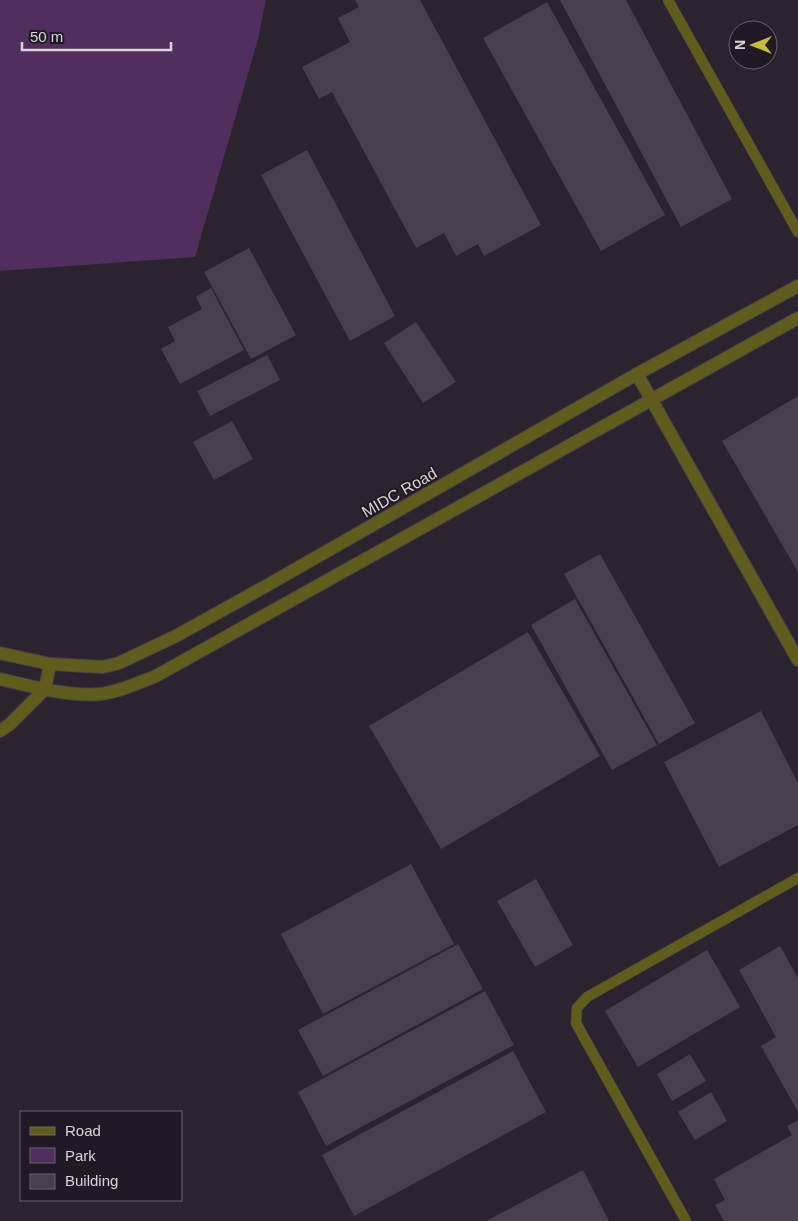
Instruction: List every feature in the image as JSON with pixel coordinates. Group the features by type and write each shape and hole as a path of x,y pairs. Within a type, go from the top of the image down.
{"street":[{"name":"MIDC Road","path":"0,653 50,664 103,667 119,663 176,636 275,582 637,374 798,286"},
{"path":"0,679 45,689 80,694 101,694 128,687 156,676 798,318"},
{"path":"637,374 798,660"},
{"path":"0,730 9,725 45,689 50,664"}],"lane":[{"path":"668,0 798,232"},
{"path":"686,1221 576,1022 577,1008 587,996 798,878"}],"green space":[{"path":"0,0 266,0 258,39 195,257 0,271"}],"building":[{"path":"355,0 420,0 541,225 484,256 478,244 456,256 444,233 416,248 332,92 319,99 302,67 350,42 338,18 359,7"},
{"path":"560,0 626,0 732,199 681,227"},
{"path":"547,2 665,215 601,251 483,38"},
{"path":"307,150 395,316 350,341 261,175"},
{"path":"249,248 296,335 251,359 204,272"},
{"path":"211,288 244,350 180,384 161,349 175,341 168,327 202,309 196,297"},
{"path":"416,322 456,382 423,403 384,343"},
{"path":"267,355 280,380 210,416 197,391"},
{"path":"798,396 798,572 722,441"},
{"path":"232,421 253,459 214,480 193,442"},
{"path":"600,554 695,723 659,744 564,574"},
{"path":"575,599 657,745 612,770 531,625"},
{"path":"528,632 600,756 441,849 369,726"},
{"path":"761,711 798,783 798,825 719,867 664,762"},
{"path":"411,864 454,944 323,1014 281,934"},
{"path":"536,879 573,945 535,967 497,901"},
{"path":"458,944 483,989 323,1076 298,1030"},
{"path":"780,946 798,978 798,1112 761,1046 776,1037 739,970"},
{"path":"707,950 740,1007 638,1067 605,1011"},
{"path":"485,991 514,1045 326,1146 298,1092"},
{"path":"513,1051 546,1112 354,1216 322,1155"},
{"path":"690,1054 706,1081 672,1101 657,1074"},
{"path":"711,1092 727,1121 695,1140 678,1112"},
{"path":"798,1120 798,1221 724,1221 715,1205 725,1200 714,1179 792,1135 787,1126"},
{"path":"583,1170 609,1221 486,1221"}]}
